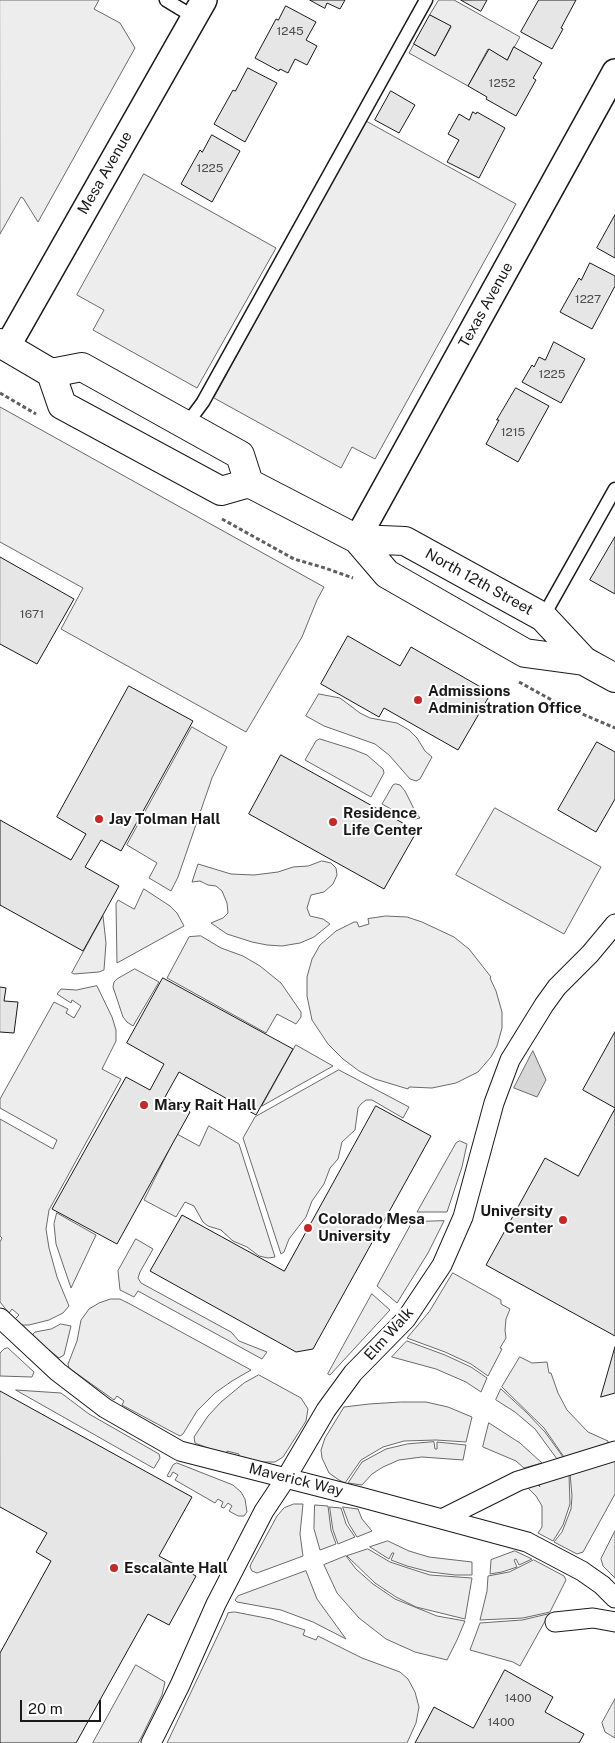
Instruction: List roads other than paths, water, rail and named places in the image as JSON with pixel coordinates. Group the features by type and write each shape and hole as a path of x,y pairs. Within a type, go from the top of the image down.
{"main road":[{"path":"3,345 51,373 62,405 221,491 249,483 240,455 186,424 82,367 51,373"},
{"name":"North 12th Street","path":"249,483 357,539 387,574 525,653 584,660"},
{"name":"North 12th Street","path":"357,539 406,541 543,618 584,660 615,678"}],"street":[{"name":"Mesa Avenue","path":"3,345 199,8"},
{"name":"Texas Avenue","path":"357,539 615,72"},
{"name":"Elm Walk","path":"151,1743 222,1591 264,1511 326,1410 353,1373 406,1319 442,1265 462,1217 494,1103 510,1060 544,1004 557,987 590,954 615,924"},
{"name":"Maverick Way","path":"0,1318 58,1372 105,1408 180,1450 527,1542 582,1572 602,1585 615,1598"},
{"path":"442,1519 518,1481 615,1451"},
{"path":"555,1622 592,1618 615,1622"}],"lane":[{"path":"166,0 199,8"},
{"path":"186,424 203,402 426,0"},
{"path":"543,618 615,489"}],"place":[{"name":"Admissions Administration Office","path":"418,700"},
{"name":"Jay Tolman Hall","path":"99,819"},
{"name":"Residence Life Center","path":"333,822"},
{"name":"Mary Rait Hall","path":"144,1105"},
{"name":"University Center","path":"563,1220"},
{"name":"Colorado Mesa University","path":"308,1228"},
{"name":"Escalante Hall","path":"114,1568"}]}
